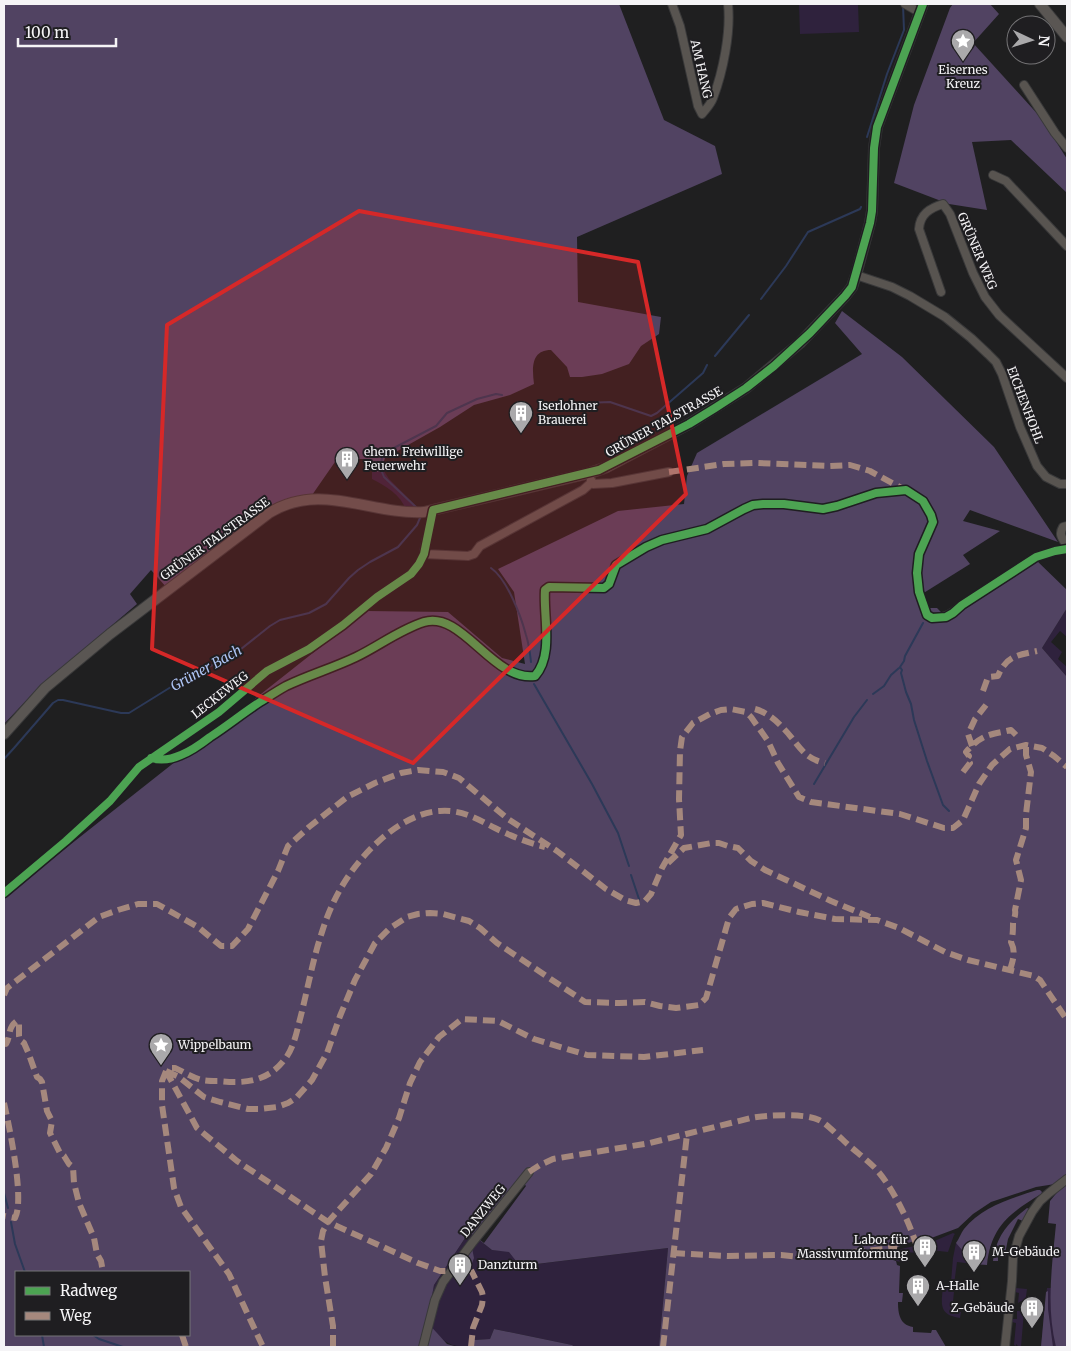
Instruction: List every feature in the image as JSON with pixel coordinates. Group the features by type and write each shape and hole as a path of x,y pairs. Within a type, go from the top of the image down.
{"main road":[{"path":"1040,4 1067,37"},
{"name":"GRÜNER TALSTRASSE","path":"4,734 45,688 170,587 276,508 291,502 324,498 424,512 591,478 606,467 689,424 746,388 774,366 810,333 852,287 870,223 877,127 921,8"}],"street":[{"name":"AM HANG","path":"672,4 680,26 698,106 702,114 712,100 725,54 729,27 728,4"},
{"path":"904,4 921,8"},
{"path":"1024,85 1067,148"},
{"path":"993,175 1006,181 1067,246"},
{"name":"GRÜNER WEG","path":"941,292 918,228 926,212 943,204 950,214 973,273 985,297 999,315 1067,378"},
{"name":"EICHENHOHL","path":"856,275 892,287 910,296 945,318 988,354 996,362 1002,374 1020,427 1038,466 1046,477 1060,484 1067,484"},
{"path":"424,554 468,556 474,554 480,546 583,490 591,478 595,484 612,483 669,472"},
{"name":"LECKEWEG","path":"4,893 110,801 139,767 219,712 267,672 309,648 411,574 424,554 424,512"},
{"path":"927,615 932,618 940,618 953,613 1036,556 1067,547 1060,531 1067,526"},
{"name":"DANZWEG","path":"423,1347 435,1300 443,1282 530,1172"},
{"path":"1005,1347 1013,1275 1013,1258 1019,1236 1040,1201 1049,1192 1067,1180"}],"highlighted area":[{"path":"359,211 638,262 686,494 413,763 152,649 167,325"}],"shaded area":[{"path":"4,4 619,4 664,120 715,146 722,174 577,237 578,302 661,317 659,334 641,346 629,364 602,374 570,377 567,367 551,350 544,351 534,361 534,384 510,395 474,405 440,427 385,458 383,464 384,471 377,472 375,462 363,459 337,459 310,498 291,501 167,588 151,570 130,594 137,604 38,688 4,724"},
{"path":"799,4 858,4 859,32 800,34"},
{"path":"953,4 990,4 999,14 973,43 1042,119 1067,159 1067,193 1011,140 972,142 987,210 949,204 894,183 914,105"},
{"path":"842,311 902,357 994,447 1058,542 970,510 963,521 1000,531 963,555 970,564 922,594 926,608 937,608 948,619 1036,560 1067,590 1067,608 1042,648 1067,677 1067,1174 1055,1184 1036,1187 991,1202 973,1214 958,1228 926,1240 911,1242 895,1248 893,1260 900,1266 899,1293 903,1293 902,1302 898,1302 901,1318 905,1324 913,1327 913,1332 931,1333 932,1330 936,1330 946,1347 659,1347 668,1248 520,1266 509,1252 492,1250 469,1232 434,1285 427,1322 447,1344 458,1347 4,1347 4,897 366,611 448,612 502,658 525,664 514,592 498,569 618,511 684,504 687,476 697,453 862,354 835,323","holes":["520,1179 526,1186 484,1243 475,1236"]},
{"path":"384,471 389,479 421,511 406,510 397,495 372,479 372,472"},
{"path":"1067,608 1067,637 1060,631 1051,642 1062,652 1058,659 1067,667 1067,677 1042,648"},
{"path":"1067,1184 1067,1347 1056,1347 1051,1316 1051,1301 1056,1224 1048,1223 1050,1201"},
{"path":"1037,1190 1042,1192 1041,1194 1011,1215 998,1230 989,1252 987,1265 974,1264 956,1243 964,1229 971,1221 988,1209 1007,1200"},
{"path":"1027,1208 1029,1209 1023,1221 1018,1219 1008,1239 1005,1257 998,1257 998,1261 993,1261 1000,1237 1014,1219"},
{"path":"469,1232 492,1250 509,1251 521,1266 668,1248 659,1347 575,1347 494,1329 490,1339 474,1340 470,1347 449,1344 426,1322 434,1285"},
{"path":"953,1233 955,1234 948,1252 921,1249 921,1253 903,1252 901,1262 896,1261 898,1252 901,1249 932,1242"},
{"path":"956,1243 974,1264 957,1262 954,1285 952,1285 953,1258"},
{"path":"472,1248 474,1258 470,1269 456,1270"},
{"path":"943,1287 954,1292 952,1311 961,1312 960,1318 953,1317 945,1312 942,1304"},
{"path":"1015,1288 1027,1289 1025,1304 1021,1301 1018,1303 1019,1293 1015,1292"},
{"path":"1047,1288 1051,1288 1067,1347 1041,1347"},
{"path":"1048,1291 1048,1309 1053,1347 1041,1347 1046,1292"},
{"path":"1017,1311 1024,1311 1021,1347 1017,1347 1016,1344 1016,1346 1014,1345 1016,1323 1012,1322 1012,1319 1017,1319"},
{"path":"494,1329 575,1347 470,1347 474,1340 490,1339"}],"waterway":[{"name":"Grüner Bach","path":"867,137 887,74 904,30 903,5"},
{"name":"Grüner Bach","path":"761,299 786,266 808,232 861,207"},
{"name":"Grüner Bach","path":"715,356 749,315"},
{"name":"Grüner Bach","path":"586,403 610,402 651,416 657,413 703,373 707,365"},
{"name":"Grüner Bach","path":"417,508 384,477 380,467 382,458 390,450 436,426 447,413 477,399 496,394 502,395"},
{"name":"Grüner Bach","path":"4,759 53,703 58,700 129,713 179,682 236,653 280,620 309,613 326,604 358,570 398,547 417,525 420,518 419,515"},
{"path":"420,552 423,537"},
{"path":"491,568 503,580 517,608 527,638 531,662"},
{"path":"923,623 900,667 927,761 943,805 949,811"},
{"path":"873,694 884,686 891,675 899,668"},
{"path":"534,684 618,833 629,866"},
{"path":"814,784 854,717 867,700"},
{"path":"631,875 639,899"},
{"path":"4,1193 8,1208"},
{"path":"11,1222 15,1244 25,1271"},
{"path":"42,1336 44,1347"},
{"path":"94,1336 123,1347"}],"marked path":[{"path":"669,472 724,464 850,465 870,471 905,490"},
{"path":"983,691 988,677 998,676 1009,660 1018,655 1037,651"},
{"path":"972,746 968,734 975,719 986,705"},
{"path":"4,995 7,988 99,917 138,904 157,904 198,927 221,946 232,946 248,929 278,871 288,846 347,797 401,773 418,770 443,772 459,778 508,819 557,851 606,889 625,900 636,903 645,901 651,894 662,868 681,835 679,799 682,737 693,723 721,710 731,709 746,712 751,717 768,741 778,763 799,797 811,802 900,814 944,828 953,828 963,820 979,784 992,765 1010,749 1026,745 1042,748 1067,767"},
{"path":"755,709 767,714 778,722 801,750 811,758 825,763"},
{"path":"963,772 970,763 966,752 981,738 1011,730 1016,735"},
{"path":"1010,970 1014,956 1011,942 1013,923 1021,880 1016,860 1026,828 1031,772 1026,755 1026,745"},
{"path":"172,1068 202,1080 237,1082 255,1080 271,1073 278,1067 288,1055 294,1042 318,943 338,894 361,860 386,835 400,825 432,812 459,812 476,818 514,837 545,847"},
{"path":"668,863 684,848 712,843 738,848 751,861 765,870 870,917"},
{"path":"166,1071 179,1077 204,1097 220,1102 248,1109 277,1107 288,1103 296,1098 312,1080 327,1053 355,980 375,943 389,929 407,917 430,913 443,914 469,921 497,943 585,1002 645,1002 676,1008 699,1005 706,998 729,918 736,909 763,903 835,919 877,920 899,928 945,952 968,960 1034,976 1040,980 1067,1020"},
{"path":"333,1347 333,1326 321,1241 323,1231 328,1222 371,1174 386,1148 399,1118 410,1083 420,1062 439,1037 462,1019 498,1021 534,1039 587,1055 644,1057 703,1050"},
{"path":"4,1041 6,1041 6,1044 10,1029 17,1021 19,1022 20,1040 24,1043 37,1077 42,1082 47,1111 52,1121 50,1133 60,1153 73,1167 74,1183 79,1203 94,1238 103,1271"},
{"path":"166,1071 197,1128 237,1161 328,1222 418,1263 440,1271 450,1272"},
{"path":"166,1071 162,1081 162,1105 174,1188 181,1207 229,1274 263,1347"},
{"path":"4,1103 15,1162 18,1196 18,1209 15,1218 4,1216"},
{"path":"529,1172 553,1159 650,1143 751,1118 785,1115 805,1116 819,1120 828,1126 880,1174 899,1203 916,1244"},
{"path":"663,1347 687,1134"},
{"path":"673,1253 799,1257 897,1249"},
{"path":"471,1270 483,1297 482,1305 473,1328 471,1347"},
{"path":"182,1336 186,1347"}],"cycle path":[{"path":"4,893 110,801 139,767 219,712 267,671 309,649 343,625 377,597 411,574 424,554 433,510 599,470 689,424 746,388 774,366 810,333 852,287 872,211 874,148 877,127 923,4"},
{"path":"151,758 174,758 185,753 200,745 254,706 286,686 339,665 406,629 424,622 438,621 451,626 505,668 520,675 535,676 541,667 546,646 545,590 549,587 604,588 609,584 616,565 646,547 662,540 707,529 753,505 784,504 823,509 876,493 906,490 923,501 933,522 919,554 917,573 919,592 927,615 932,618 946,617 953,613 962,605 1036,557 1067,549"}],"place":[{"name":"Eisernes Kreuz","path":"963,62"},
{"name":"Iserlohner Brauerei","path":"521,434"},
{"name":"ehem. Freiwillige Feuerwehr","path":"347,480"},
{"name":"Wippelbaum","path":"161,1066"},
{"name":"Labor für Massivumformung","path":"925,1268"},
{"name":"M-Gebäude","path":"974,1273"},
{"name":"Danzturm","path":"460,1286"},
{"name":"A-Halle","path":"918,1307"},
{"name":"Z-Gebäude","path":"1032,1329"}]}
